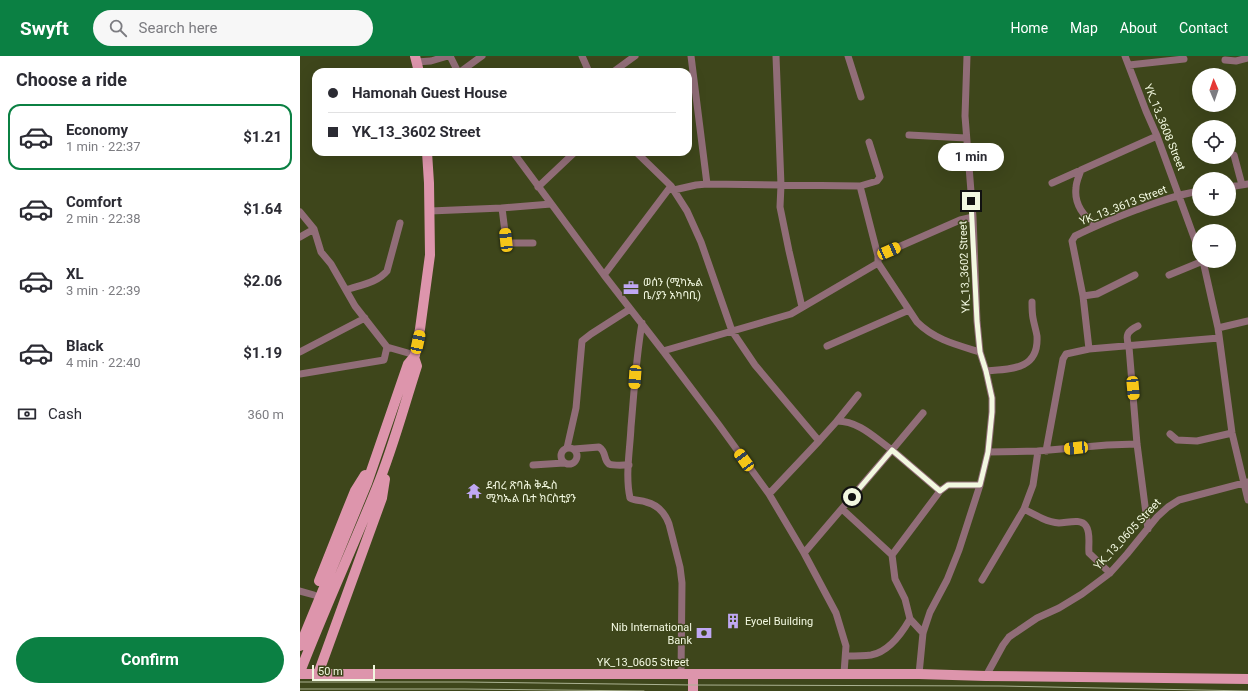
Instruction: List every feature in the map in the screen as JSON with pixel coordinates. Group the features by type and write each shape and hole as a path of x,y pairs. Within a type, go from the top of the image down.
{"main road":[{"path":"300,673 315,632 385,466 417,366 415,356 430,255 430,211 427,156"},
{"path":"300,646 367,483 408,364 415,356"},
{"path":"318,674 382,498 385,479 385,466"},
{"path":"300,627 355,491 363,477 372,468"},
{"name":"YK_13_0605 Street","path":"300,673 919,674 1248,679"},
{"path":"693,674 693,691"}],"street":[{"path":"417,63 449,56 456,68"},
{"path":"465,68 482,56"},
{"path":"582,56 587,68"},
{"path":"618,68 635,56"},
{"path":"691,56 707,184"},
{"path":"776,56 781,185 780,207 802,307"},
{"path":"848,56 861,97"},
{"name":"YK_13_3602 Street","path":"919,674 923,633 930,612 947,580 959,550 980,485 988,452 992,412 992,398 980,352 977,321 973,217 965,116 967,56"},
{"name":"YK_13_3608 Street","path":"1125,56 1157,136 1192,231"},
{"path":"1225,60 1236,61 1248,58"},
{"path":"1129,65 1184,59"},
{"path":"909,135 966,138"},
{"path":"1052,183 1157,136"},
{"path":"604,275 672,188 707,184 860,186 877,181 880,177 869,142"},
{"path":"516,156 604,275 719,425 769,494 804,552 836,613 846,646 844,674"},
{"path":"538,187 571,156"},
{"path":"640,156 672,188 687,211 701,242 732,332 755,366 819,441"},
{"path":"1236,160 1245,185"},
{"path":"1081,170 1076,188 1077,200 1080,209 1085,216 1097,225"},
{"path":"860,186 878,256 878,264 917,322 925,331 938,339 980,352"},
{"name":"YK_13_3613 Street","path":"1089,349 1083,296 1072,241 1075,236 1097,225 1179,195 1192,192"},
{"path":"430,211 551,204"},
{"path":"502,208 507,243 533,243"},
{"path":"300,212 314,229 322,252 331,264 355,306 387,347 415,356"},
{"path":"878,256 960,220 973,217"},
{"path":"346,290 383,276 387,271 400,223"},
{"path":"300,237 314,229"},
{"path":"663,351 792,314 878,264"},
{"path":"1169,275 1192,266"},
{"path":"1205,268 1218,328 1232,433 1246,482 1248,500"},
{"path":"1083,296 1096,294 1135,275"},
{"path":"986,371 1018,367 1029,362 1033,357 1037,343 1032,302"},
{"path":"534,465 574,463 577,456 570,448 576,408 582,341 630,309"},
{"path":"827,346 909,310"},
{"path":"300,352 365,318"},
{"path":"1218,328 1248,321"},
{"path":"642,323 637,350 629,465 629,493 630,498 633,500 647,502 659,508 667,517 680,567 682,583 681,674"},
{"path":"1138,326 1130,329 1127,334 1130,347 1137,444 1148,529"},
{"path":"982,580 1024,509 1033,485 1039,451 1063,359 1066,354 1089,349 1130,347 1219,338"},
{"path":"300,374 384,360 387,347"},
{"path":"769,494 837,421 858,395"},
{"path":"804,552 923,413"},
{"path":"837,421 846,421 862,427 892,450 940,491"},
{"path":"1170,434 1177,440 1191,441 1232,433"},
{"path":"988,452 1024,452 1137,444"},
{"path":"564,463 560,456 563,450 570,448 599,447 604,452 606,462 609,464 629,465"},
{"name":"YK_13_0605 Street","path":"986,676 1009,637 1037,618 1059,608 1082,594 1110,573 1168,506 1179,500 1246,482"},
{"path":"892,555 940,491 948,485 980,485"},
{"path":"842,508 892,555 895,579 904,599 910,619 923,633"},
{"path":"1024,509 1053,522 1084,523 1087,527 1089,553 1110,573"},
{"path":"300,591 314,595"},
{"path":"846,656 873,654 883,650 903,632 910,619"}],"tram line":[{"path":"300,682 1001,686 1248,691"},
{"path":"300,689 644,691"}],"place":[{"name":"ወሰን (ሚካኤል ቤ/ያን አካባቢ)","path":"631,288"},
{"name":"ደብረ ጽባሕ ቅዱስ ሚካኤል ቤተ ክርስቲያን","path":"474,491"},
{"name":"Eyoel Building","path":"733,621"},
{"name":"Nib International Bank","path":"704,633"}],"route":[{"path":"852,497 892,450 940,491 948,485 954,484 980,485 988,452 992,398 980,352 971,201"}]}
